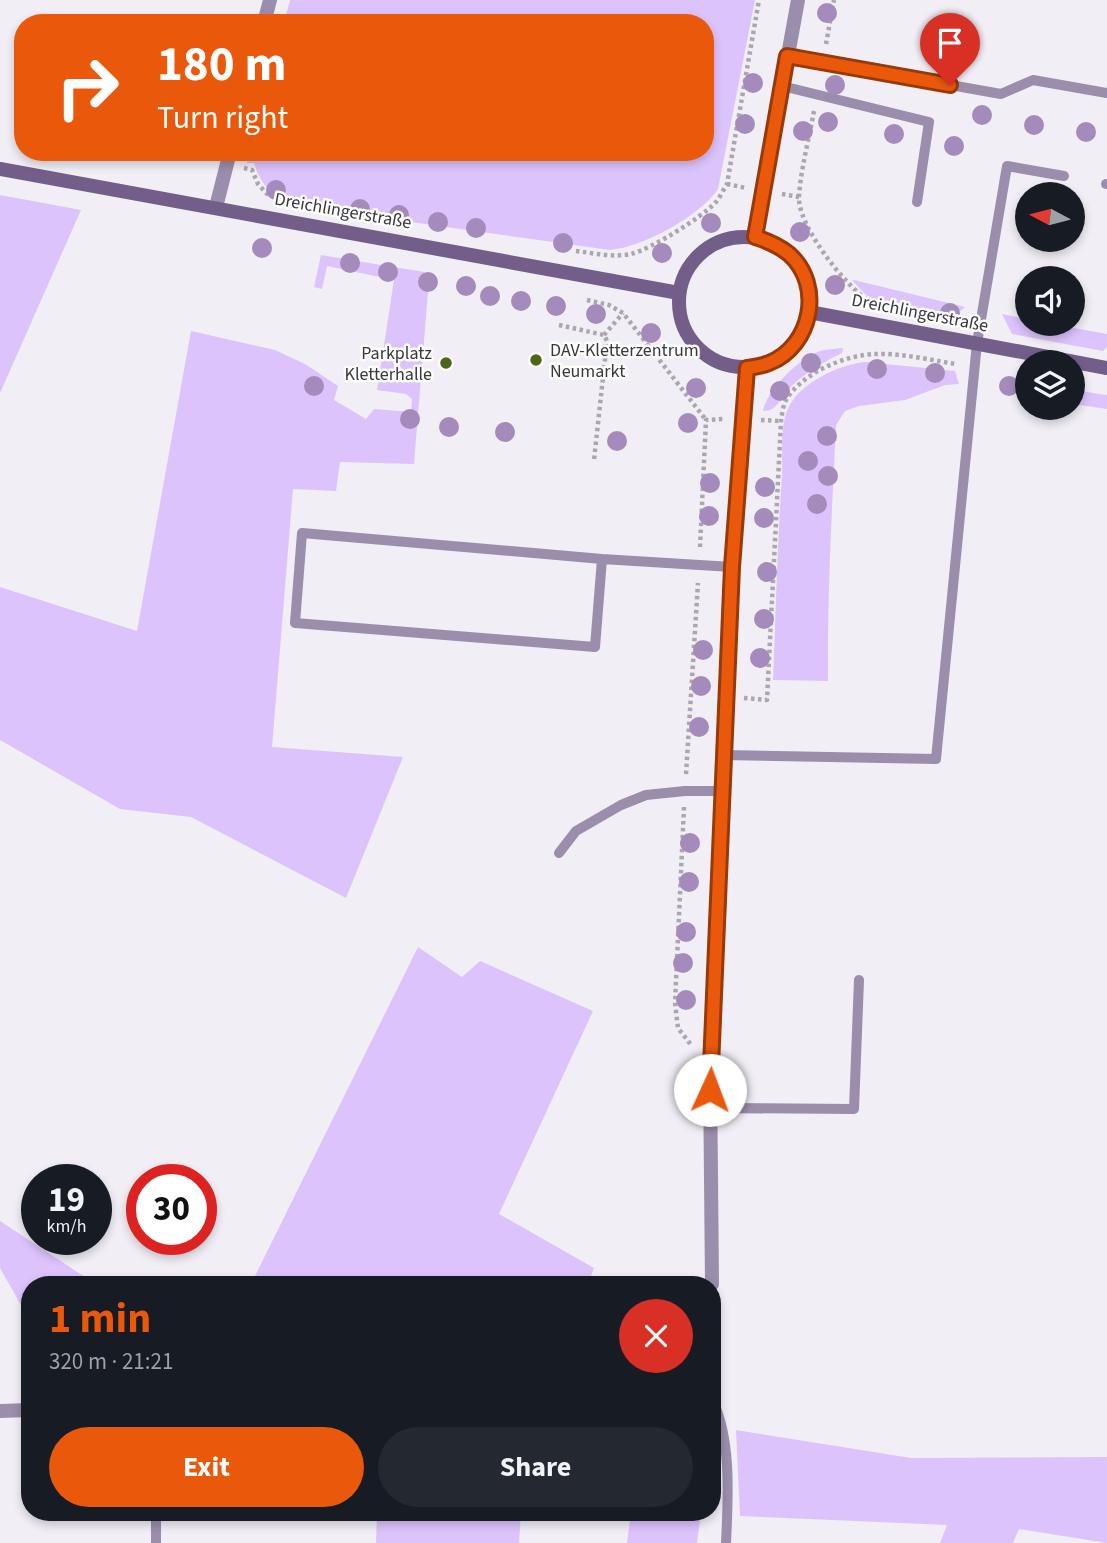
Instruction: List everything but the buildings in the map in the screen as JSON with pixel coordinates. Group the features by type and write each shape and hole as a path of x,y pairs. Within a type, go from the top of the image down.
{"street":[{"path":"755,237 797,0"},
{"path":"216,207 228,161"},
{"name":"Dreichlingerstraße","path":"0,169 679,293"},
{"path":"734,237 755,237 774,243 791,255 803,272 809,291 809,312 802,334 788,351 769,363 747,368 728,366 695,346 685,331 679,312 679,293 685,273 697,256 714,243 734,237"},
{"name":"Dreichlingerstraße","path":"809,312 1107,368"},
{"path":"712,1276 710,1071 732,567 747,368"},
{"path":"0,1411 21,1410"}],"lane":[{"path":"787,56 1001,94 1033,80 1107,93"},
{"path":"782,86 929,122 917,202"},
{"path":"723,755 936,759 977,343 1007,166 1064,176"},
{"path":"602,559 595,646 295,623 302,533 602,559 732,567"},
{"path":"559,853 576,831 621,805 646,795 722,791"},
{"path":"710,1108 854,1109 859,980"},
{"path":"721,1417 725,1444 726,1543"},
{"path":"156,1521 156,1543"}],"path":[{"path":"575,251 631,254 699,216 720,196 727,184 760,0"},
{"path":"822,63 834,0"},
{"path":"816,96 799,197 801,214 834,266 855,290 875,304"},
{"path":"235,161 252,170 258,184 279,202"},
{"path":"584,299 609,305 623,313 706,420 676,943 676,1021 678,1028 710,1071"},
{"path":"604,335 623,313"},
{"path":"559,325 604,335"},
{"path":"594,460 607,351 604,335"},
{"path":"726,696 767,700 781,421 787,399 799,385 820,371 855,357 875,354 975,366"},
{"path":"706,420 743,418 781,421"}],"shaded area":[{"path":"290,0 755,0 718,189 698,210 670,229 638,243 610,250 397,220 284,199 264,185 254,163 247,161 714,161 714,14 286,14"},
{"path":"0,195 81,210 0,393"},
{"path":"321,255 424,272 429,279 414,464 340,462 336,491 293,489 272,747 403,757 346,898 191,817 120,809 0,740 0,587 137,631 191,331 275,350 305,364 338,386 334,400 366,419 374,409 411,412 412,399 406,394 377,390 394,280 327,266 322,289 314,287"},
{"path":"851,279 965,307 953,317 874,299 866,295"},
{"path":"1002,314 1015,317 1015,335 1012,334"},
{"path":"1085,330 1107,334 1107,347 1103,351 1023,336 1085,336"},
{"path":"843,348 842,353 799,379 775,407 763,411 777,384 794,368 820,351"},
{"path":"866,362 955,371 959,384 945,385 905,400 859,406 845,411 836,425 828,681 773,680 783,435 787,411 800,392 820,377"},
{"path":"1085,392 1107,395 1107,409 1085,406"},
{"path":"418,947 462,977 480,961 593,1011 499,1214 594,1268 591,1276 255,1276"},
{"path":"0,1221 21,1235 21,1255 52,1255 83,1276 21,1276 21,1305 0,1268"},
{"path":"736,1430 911,1458 1107,1457 1107,1543 1019,1529 1013,1543 940,1543 947,1525 740,1516"},
{"path":"377,1521 520,1521 519,1543 376,1543"},
{"path":"630,1521 700,1521 697,1543 627,1543"}],"place":[{"name":"DAV-Kletterzentrum Neumarkt","path":"536,360"},
{"name":"Parkplatz Kletterhalle","path":"446,363"}],"route":[{"path":"710,1090 732,567 747,368 769,363 788,351 802,334 809,312 809,291 803,272 791,255 774,243 755,237 787,56 950,85"}]}
